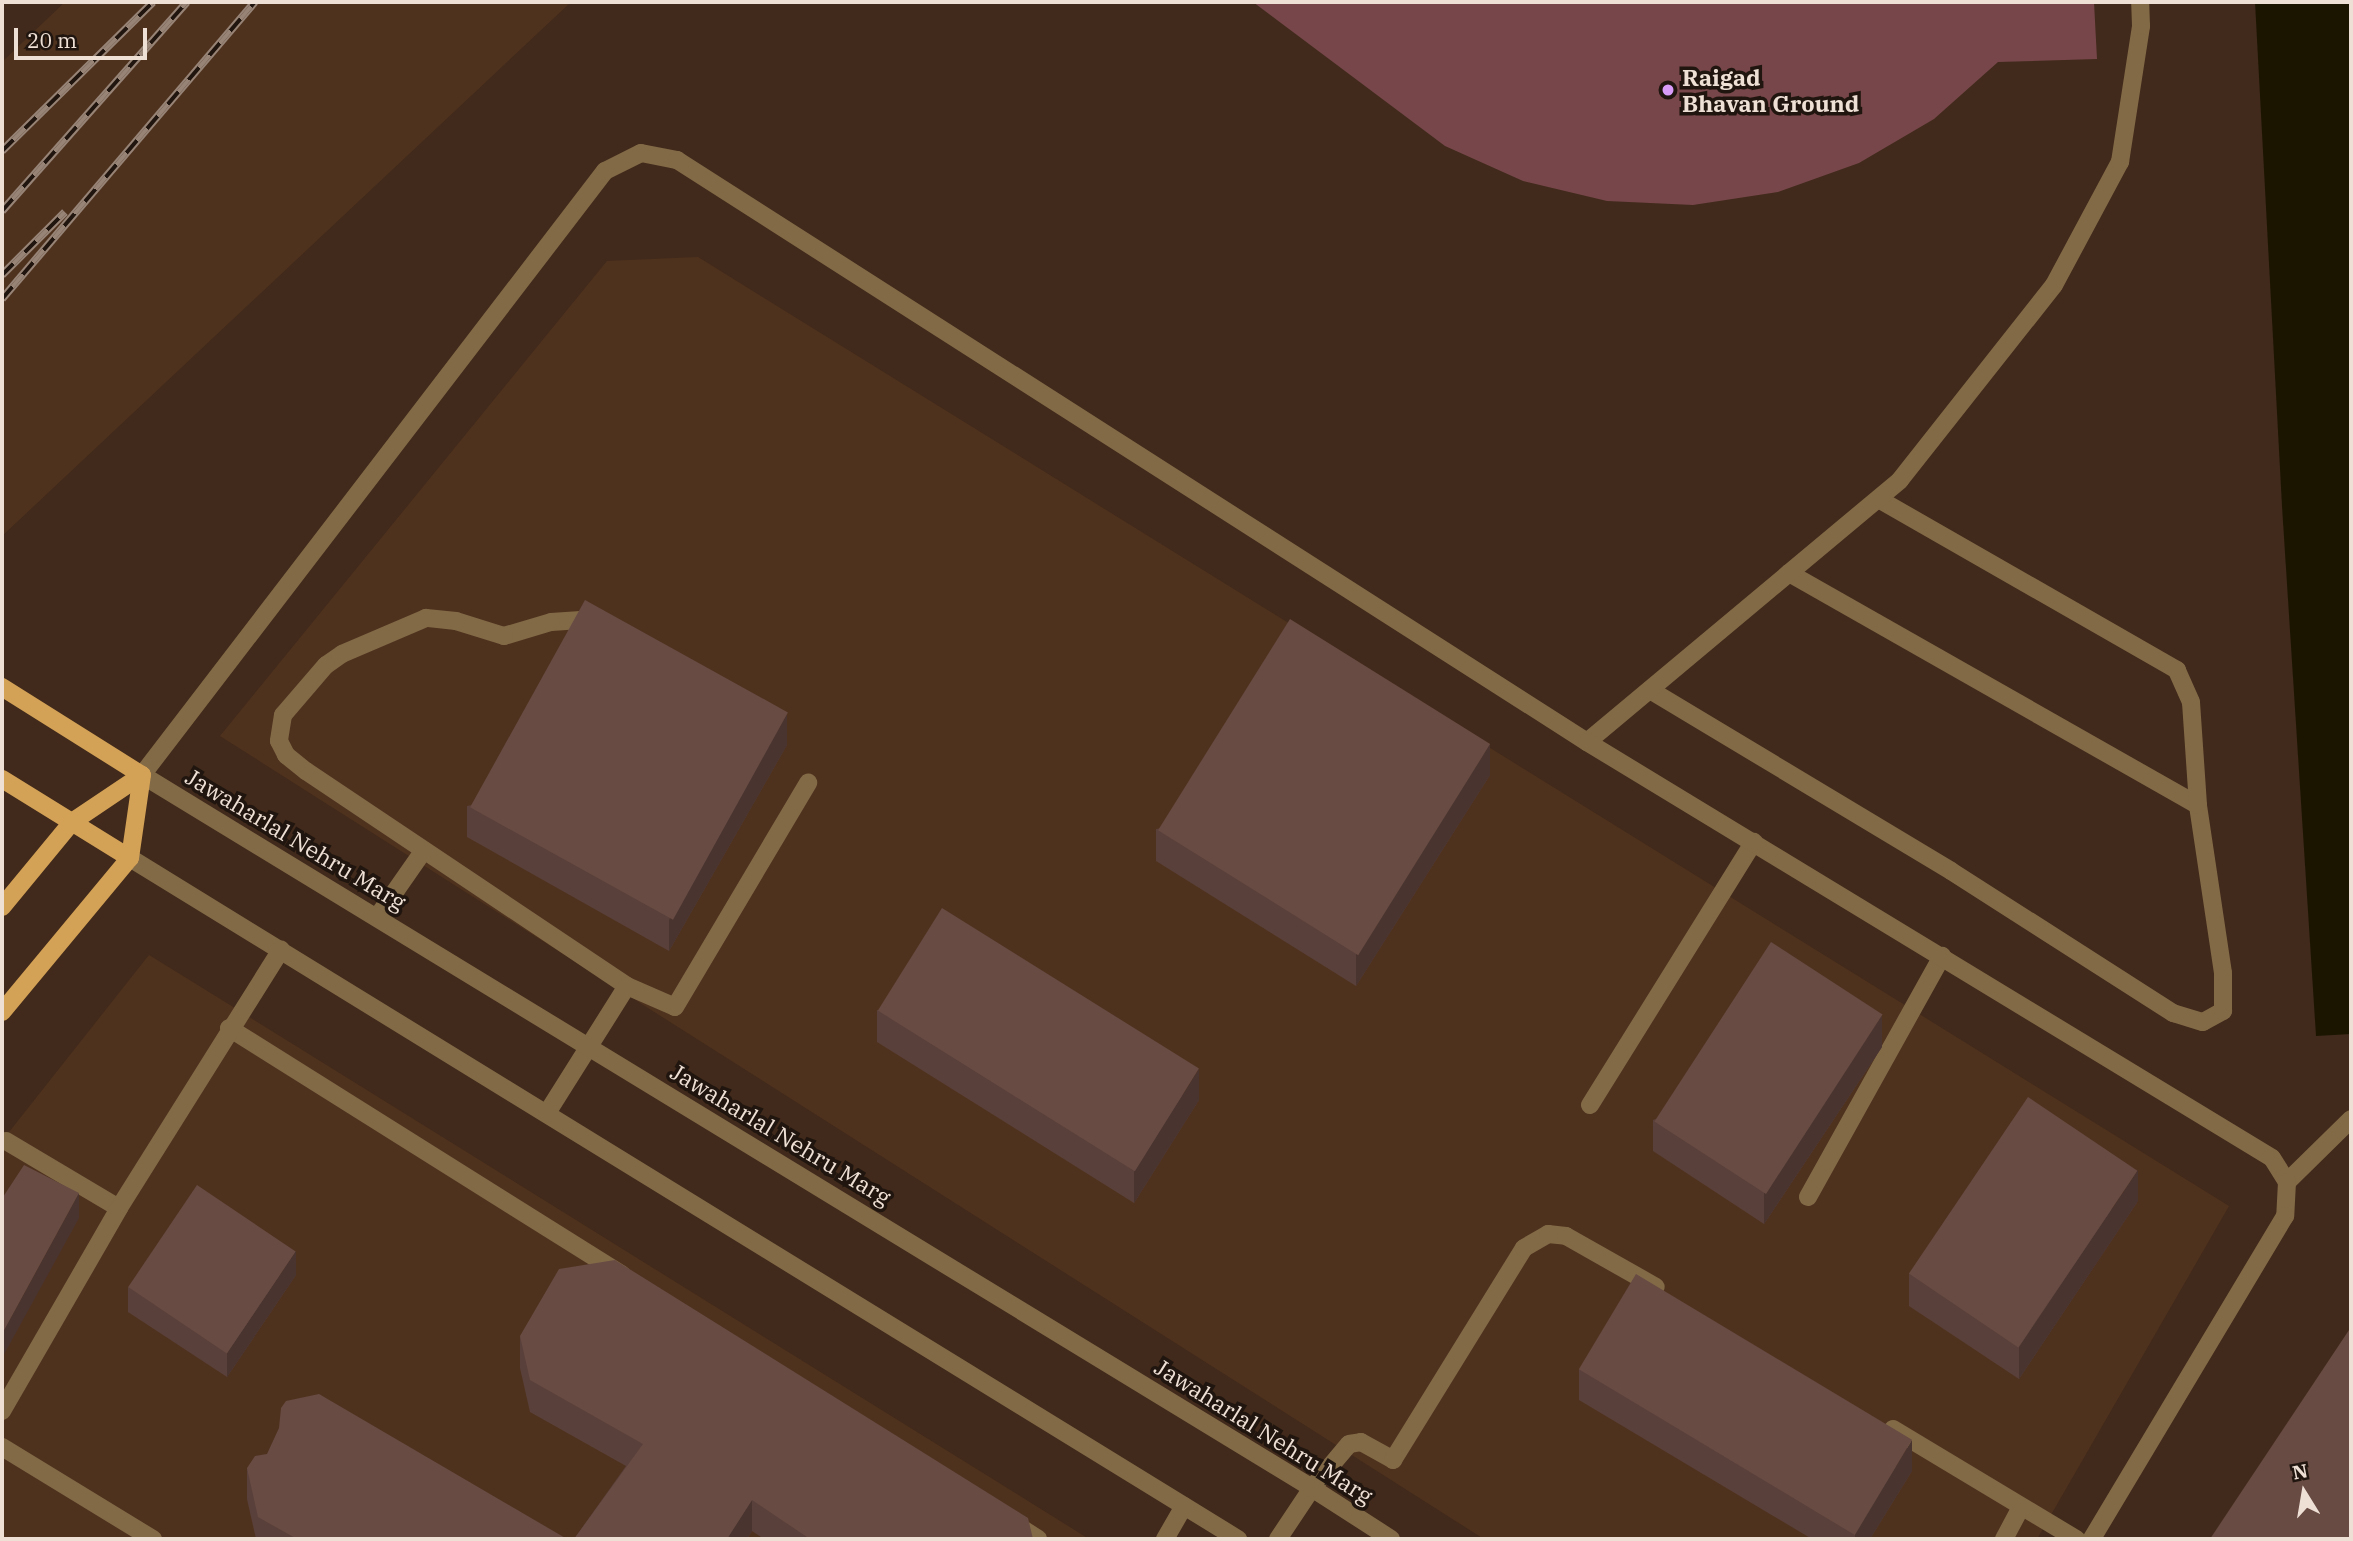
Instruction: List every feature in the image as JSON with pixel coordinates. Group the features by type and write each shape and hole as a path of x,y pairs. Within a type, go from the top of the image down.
{"main road":[{"path":"2,687 142,775"},
{"path":"2,907 72,822 142,775"},
{"path":"2,1012 130,858 142,775"},
{"path":"2,779 130,858"}],"street":[{"path":"1587,741 1900,480 2054,285 2120,162 2141,26 2140,2"},
{"path":"142,775 605,171 641,153 677,160 1587,741 2272,1158 2287,1182 2285,1216 2092,1539"},
{"path":"1650,690 1951,871 2173,1013 2203,1022 2223,1011 2223,973 2198,805 2191,702 2177,670 1878,499"},
{"path":"1789,573 2198,805"},
{"path":"605,634 581,621 551,622 504,636 456,621 426,618 342,654 326,666 283,715 279,741 286,755 424,850 627,986 675,1007 808,783"},
{"name":"Jawaharlal Nehru Marg","path":"142,775 378,916 1391,1539"},
{"path":"1590,1105 1754,842"},
{"path":"378,916 424,850"},
{"path":"130,858 1238,1539"},
{"path":"2,1411 119,1208 229,1028 281,950"},
{"path":"1808,1197 1942,956"},
{"path":"547,1113 587,1045 627,986"},
{"path":"229,1028 633,1282"},
{"path":"2287,1182 2351,1119"},
{"path":"6,1140 119,1208"},
{"path":"1278,1539 1312,1488 1349,1444 1361,1441 1393,1460 1524,1248 1548,1234 1566,1236 1666,1293"},
{"path":"1879,1421 2076,1539"},
{"path":"2,1447 153,1539"},
{"path":"1165,1539 1184,1506"},
{"path":"2004,1539 2021,1507"},
{"path":"992,1510 1038,1539"}],"shaded area":[{"path":"65,2 571,2 2,536 2,62"},
{"name":"Raigad Bhavan Ground","path":"1253,2 2094,2 2097,59 1998,62 1934,119 1859,163 1778,192 1693,205 1607,201 1523,181 1445,146"},
{"path":"2255,2 2351,2 2351,1034 2316,1036 2282,506"},
{"path":"698,257 2229,1206 2037,1539 1484,1539 220,736 607,261"},
{"path":"149,955 1089,1539 2,1539 2,1141"}],"building":[{"path":"585,600 788,712 673,920 470,807"},
{"path":"1290,619 1490,744 1358,955 1158,830"},
{"path":"942,908 1199,1069 1135,1171 878,1011"},
{"path":"1771,942 1883,1014 1766,1194 1654,1121"},
{"path":"2028,1097 2137,1171 2018,1347 1909,1274"},
{"path":"24,1165 79,1193 2,1334 2,1196"},
{"path":"197,1185 296,1252 227,1354 128,1287"},
{"path":"615,1260 1028,1518 1033,1539 810,1539 752,1500 727,1539 574,1539 643,1444 530,1380 520,1336 559,1269"},
{"path":"1636,1274 1912,1440 1855,1535 1579,1369"},
{"path":"2351,1327 2351,1539 2210,1539"},
{"path":"319,1394 567,1539 297,1539 258,1517 247,1468 255,1456 267,1454 279,1428 281,1408 286,1401"}],"railway":[{"path":"2,151 153,2"},
{"path":"2,211 187,2"},
{"path":"2,299 255,2"},
{"path":"2,275 65,212"}],"place":[{"name":"Raigad Bhavan Ground","path":"1668,90"}]}
